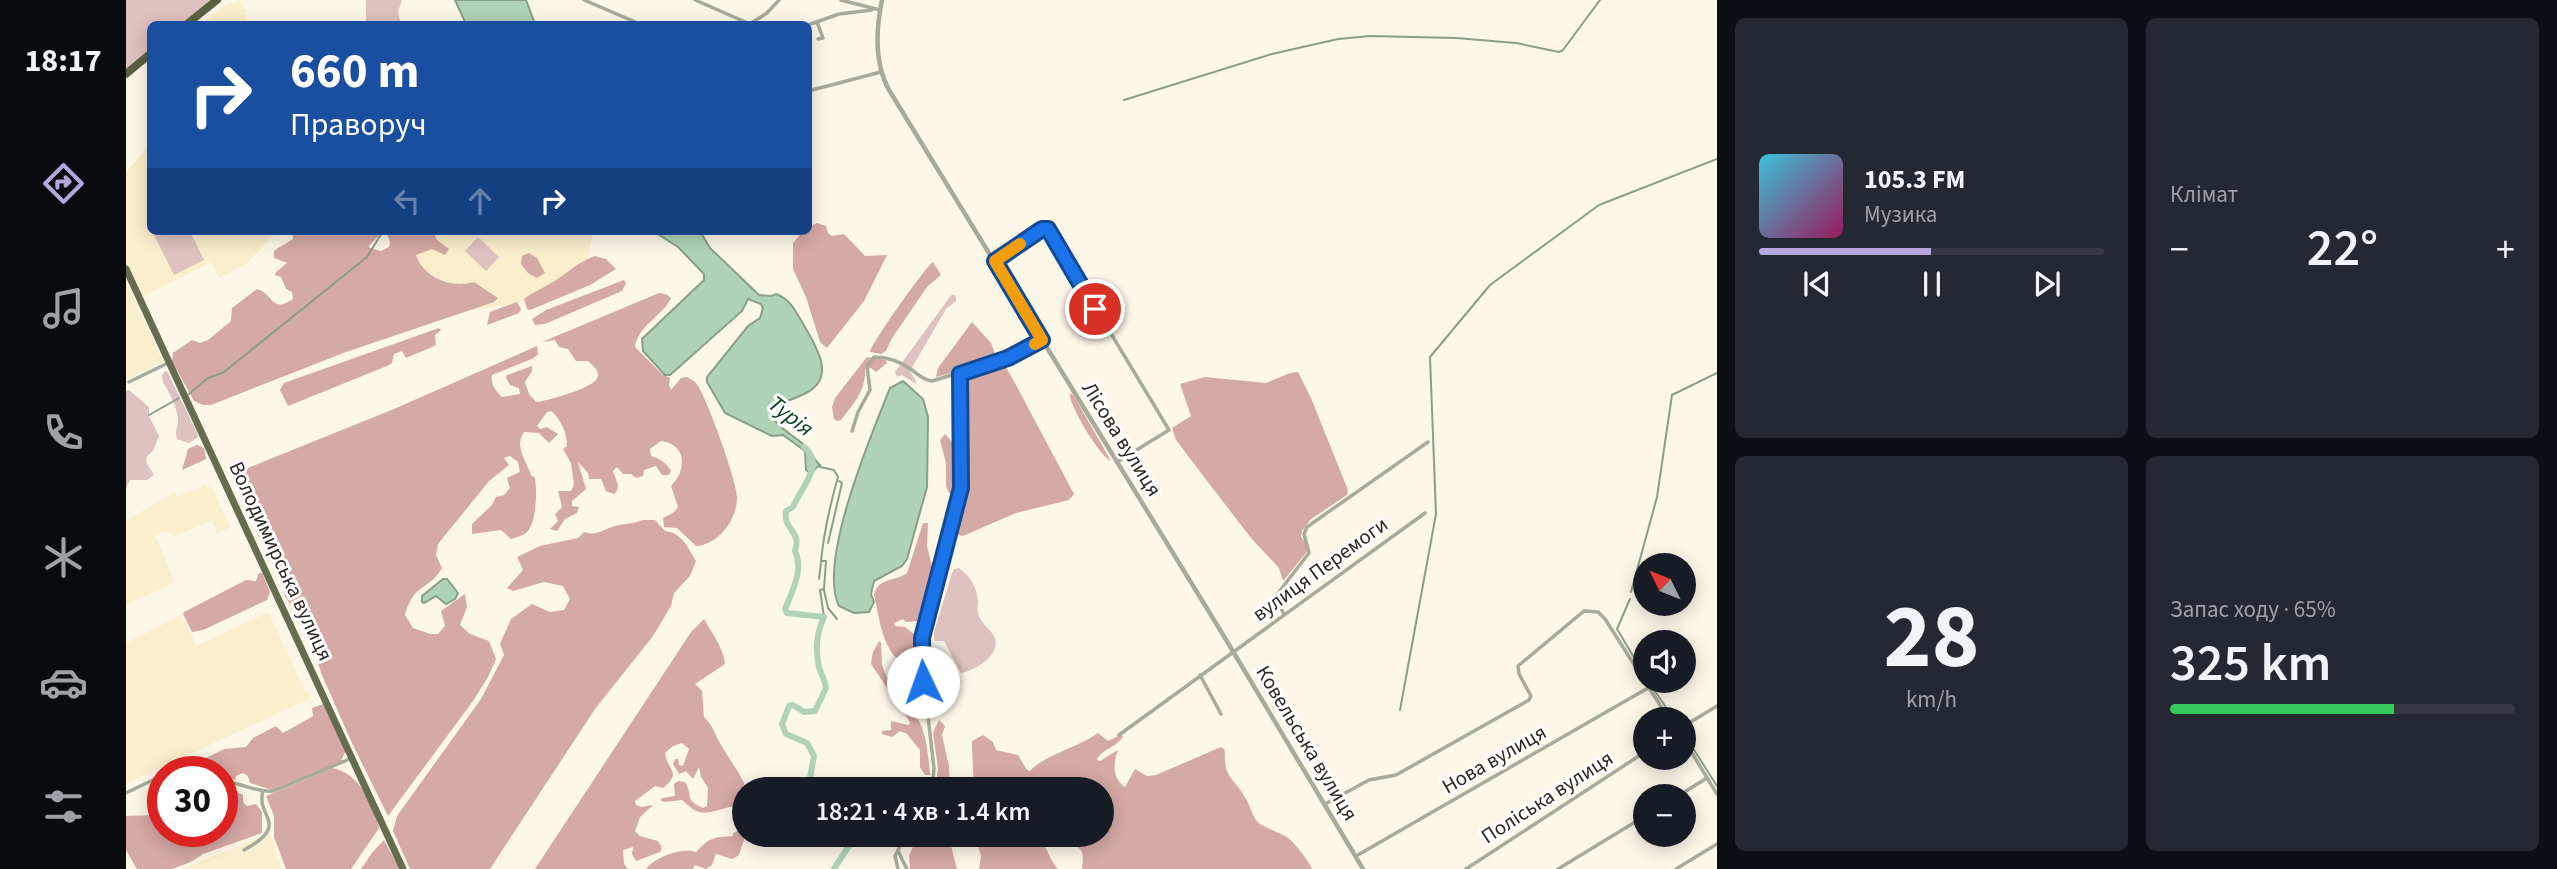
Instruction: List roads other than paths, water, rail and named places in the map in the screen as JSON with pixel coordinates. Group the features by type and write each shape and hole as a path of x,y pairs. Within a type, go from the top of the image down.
{"highway":[{"path":"191,21 217,0"},
{"path":"126,74 147,56"}],"main road":[{"name":"Володимирська вулиця","path":"126,269 403,869"}],"street":[{"path":"584,0 633,21"},
{"path":"695,0 743,21"},
{"path":"755,21 779,0"},
{"path":"841,0 872,10"},
{"path":"812,91 881,72 878,56 883,0"},
{"path":"812,23 839,14 880,10"},
{"path":"817,22 823,38 818,39"},
{"name":"Лісова вулиця","path":"881,72 894,98 1222,633"},
{"path":"995,261 1042,229 1048,229 1169,430 1117,462"},
{"path":"852,431 858,412 870,390 867,366 874,357 891,358 928,381 960,374 1008,358 1042,340"},
{"path":"129,382 169,362"},
{"path":"933,777 921,662 922,638 961,488 960,374"},
{"path":"1284,614 1275,597 1309,553 1304,537 1307,527 1428,442"},
{"name":"вулиця Перемоги","path":"1119,735 1425,513"},
{"path":"1325,804 1369,780 1396,775 1529,700 1531,696 1518,670 1521,663 1584,611 1598,612 1605,619 1633,664"},
{"name":"Ковельська вулиця","path":"1222,633 1363,869"},
{"path":"1200,676 1222,714"},
{"name":"Нова вулиця","path":"1356,856 1639,693"},
{"path":"1696,719 1717,706"},
{"path":"238,783 263,791 282,789 352,758"},
{"name":"Поліська вулиця","path":"1466,869 1633,760"},
{"path":"1696,760 1717,794"},
{"path":"1696,785 1707,778"},
{"path":"128,794 147,783"},
{"path":"244,850 260,841 268,830 269,817 262,801 263,791"},
{"path":"1558,869 1633,824"},
{"path":"1676,869 1717,844"},
{"path":"897,849 895,856 898,869"},
{"path":"897,849 907,869"}],"waterway":[{"path":"1124,100 1272,54 1338,39 1370,36 1456,38 1516,43 1559,52 1600,0"},
{"path":"1400,710 1436,514 1430,357 1490,285 1599,205 1717,159"},
{"path":"189,394 208,378 224,372 367,257 381,235"},
{"path":"1631,592 1657,497 1672,395 1717,373"},
{"path":"149,415 179,398"},
{"name":"Турія","path":"804,447 813,461 809,477 793,507 786,511 787,523 796,539 798,565 796,580 785,609 787,613 824,617 818,635 817,654 826,688 815,711 804,712 793,705 789,706 782,724 786,734 807,743 814,756 810,777"},
{"path":"820,467 834,470 838,477 821,561 826,561 824,589 820,590 824,617"},
{"path":"828,543 842,483 839,481"},
{"path":"819,579 821,563"},
{"path":"824,590 828,608 837,619"},
{"path":"1630,599 1617,629 1633,656"},
{"path":"1656,693 1666,707"},
{"path":"1696,753 1717,786"},
{"name":"Турія","path":"834,869 848,847"}]}
